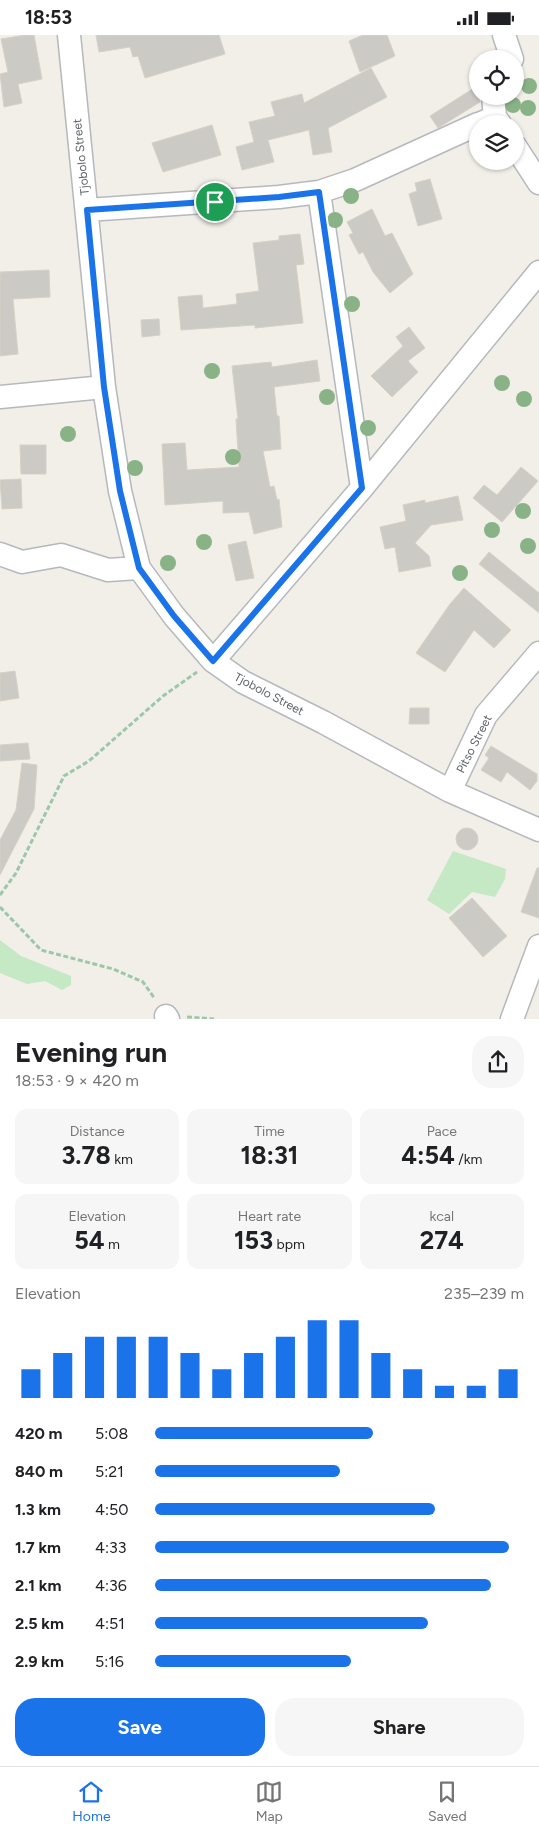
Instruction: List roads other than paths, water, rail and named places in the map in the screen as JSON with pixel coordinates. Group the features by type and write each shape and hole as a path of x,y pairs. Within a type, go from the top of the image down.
{"street":[{"name":"Tjobolo Street","path":"69,35 104,387 120,491 139,568 174,616 213,661 243,682 324,722 450,791 539,830"},
{"path":"504,35 509,50"},
{"path":"87,210 279,197 319,192 355,181 469,127"},
{"path":"524,160 539,183"},
{"path":"319,192 362,488"},
{"path":"213,661 362,488 539,271"},
{"path":"0,397 104,387"},
{"path":"0,554 22,562 61,555 108,570 139,568"},
{"name":"Pitso Street","path":"450,791 486,715 539,653"},
{"path":"512,1019 539,946"}]}
